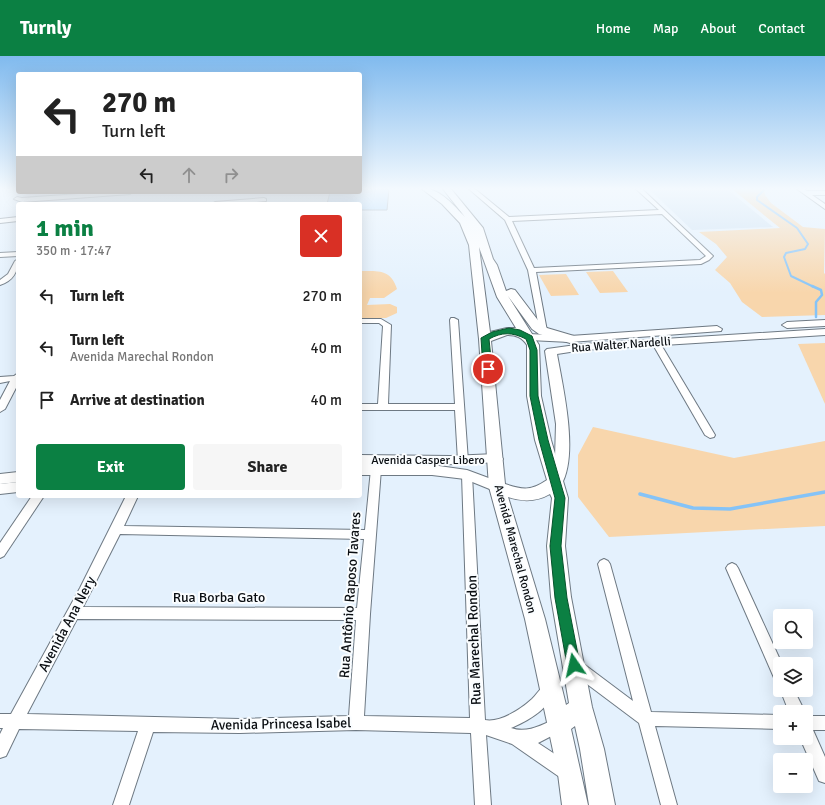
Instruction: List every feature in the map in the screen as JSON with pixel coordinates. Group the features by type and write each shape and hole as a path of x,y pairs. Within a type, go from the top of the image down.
{"main road":[{"name":"Avenida Marechal Rondon","path":"463,224 469,231 474,245 479,298 485,338 496,459 497,487 535,619 570,774 575,805"},
{"path":"475,224 478,228 503,297 536,334"},
{"path":"485,338 494,333 509,330 570,339"},
{"path":"536,334 533,350 534,396 543,440 560,498 556,546 561,598 581,707 592,749 602,805"},
{"path":"497,487 514,493 534,495 544,492 556,482"},
{"path":"558,725 581,707"}],"street":[{"path":"510,224 532,270 536,334"},
{"path":"532,270 701,262 707,259 710,256 707,252 677,224"},
{"path":"0,255 16,254"},
{"path":"0,283 11,275 16,265"},
{"path":"454,320 463,461"},
{"path":"362,321 382,321 387,325 383,407"},
{"name":"Rua Walter Nardelli","path":"570,339 825,323"},
{"name":"Rua Walter Nardelli","path":"556,482 562,458 562,424 551,351 656,342 825,332"},
{"path":"656,342 710,435"},
{"path":"0,380 16,379"},
{"path":"0,409 16,381"},
{"path":"362,407 459,407"},
{"name":"Avenida Casper Libero","path":"362,460 463,461 496,459"},
{"name":"Rua Antônio Raposo Tavares","path":"356,723 363,614 376,469"},
{"name":"Avenida Casper Libero","path":"362,470 432,470 468,475 497,487"},
{"name":"Rua Marechal Rondon","path":"468,475 485,727 483,805"},
{"path":"0,479 16,477"},
{"path":"0,489 16,487"},
{"path":"0,554 37,498"},
{"name":"Avenida Ana Nery","path":"0,750 8,721 74,613 117,530 131,498"},
{"path":"117,530 371,535"},
{"path":"604,564 669,805"},
{"path":"732,568 773,659"},
{"name":"Rua Borba Gato","path":"74,613 363,614"},
{"path":"574,665 646,719 773,722"},
{"path":"485,727 522,716 540,702 550,689"},
{"name":"Avenida Princesa Isabel","path":"8,721 240,726 356,723 485,727 518,738 539,735 558,725"},
{"path":"813,723 825,723"},
{"path":"122,805 148,724"},
{"path":"518,738 570,774"},
{"path":"811,745 825,775"}],"shaded area":[{"path":"686,224 769,224 773,227 692,230"},
{"path":"775,224 799,224 803,227 825,229 825,315 762,317 742,302 730,283 715,270 727,257 716,244 699,232 780,228"},
{"path":"362,271 383,272 394,282 397,289 384,298 370,298 367,305 390,304 397,307 397,313 386,318 362,318"},
{"path":"613,271 628,292 600,293 586,272"},
{"path":"566,274 579,295 551,296 539,275"},
{"path":"825,343 825,404 798,344"},
{"path":"593,427 734,458 825,441 825,526 609,537 578,497 578,455"}],"waterway":[{"path":"791,224 797,228 808,244 805,249 786,253 784,257 791,276 814,287"},
{"path":"812,286 821,290 822,295 816,302 816,317"},
{"path":"640,494 693,508 730,509 825,492"}],"route":[{"path":"488,369 485,338 494,333 509,330 529,337 533,345 534,396 543,440 560,498 556,546 561,598 574,665"}]}
